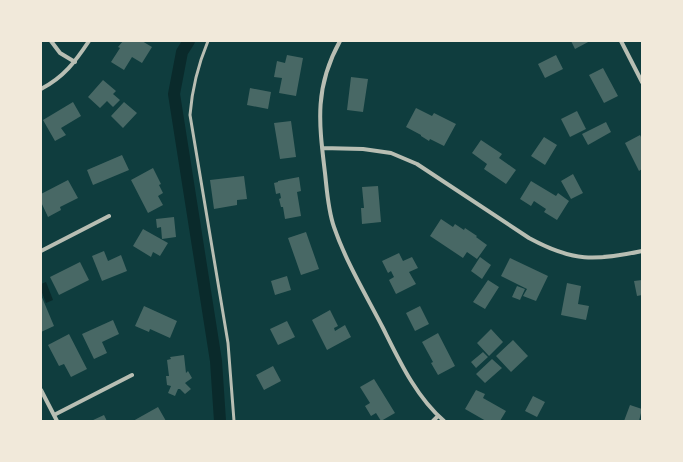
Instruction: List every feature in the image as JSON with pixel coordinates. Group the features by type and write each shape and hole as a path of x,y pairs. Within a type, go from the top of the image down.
{"street":[{"path":"51,41 60,53 75,62"},
{"path":"41,89 62,76 75,62 89,41"},
{"path":"340,41 331,56 320,99 320,130 328,199 333,225 341,248 403,368 422,397 444,421"},
{"path":"621,41 642,82"},
{"path":"322,148 363,149 391,153 417,164 529,238 560,252 581,257 608,258 642,251"},
{"path":"41,251 110,216"},
{"path":"54,415 132,375"},
{"path":"41,390 57,421"},
{"path":"432,421 438,416"}],"lane":[{"path":"208,41 194,81 190,115 228,343 234,421"}],"water":[{"path":"46,282 53,300 46,303 41,290 41,284"}],"building":[{"path":"123,41 142,41 152,47 142,63 132,57 124,70 111,62 120,48 118,47"},
{"path":"571,41 590,41 575,49"},
{"path":"287,55 303,58 296,96 279,93 282,78 274,77 277,61 285,63"},
{"path":"556,55 563,69 545,78 538,64"},
{"path":"603,68 618,96 604,103 589,75"},
{"path":"351,77 368,79 363,112 347,110"},
{"path":"103,80 116,91 113,94 120,100 113,107 107,101 100,108 88,97"},
{"path":"250,88 271,92 268,109 247,105"},
{"path":"73,102 81,116 61,128 66,135 55,141 43,120"},
{"path":"124,102 137,113 123,128 111,116"},
{"path":"416,108 432,116 434,113 456,124 444,146 430,139 429,141 406,127"},
{"path":"577,111 586,129 570,137 561,119"},
{"path":"291,121 296,157 280,159 274,123"},
{"path":"606,122 611,132 588,145 582,134"},
{"path":"640,135 642,139 642,169 639,171 625,143"},
{"path":"544,137 557,145 545,165 531,156"},
{"path":"481,140 502,154 499,158 516,170 506,184 484,169 487,164 472,153"},
{"path":"122,155 129,170 93,185 87,170"},
{"path":"153,168 161,184 159,185 163,193 158,196 163,205 148,213 131,180"},
{"path":"573,174 583,193 571,199 561,181"},
{"path":"244,176 247,199 237,200 237,205 214,209 210,180"},
{"path":"299,177 301,191 297,192 301,216 285,219 283,207 281,207 279,199 281,198 280,193 276,194 274,183"},
{"path":"68,180 78,198 60,207 61,210 48,217 41,202 41,194"},
{"path":"531,181 556,196 558,193 569,201 557,220 544,212 546,209 534,201 531,206 520,199"},
{"path":"378,186 381,222 362,224 361,208 364,208 362,187"},
{"path":"174,217 176,237 162,239 161,227 157,228 156,219"},
{"path":"441,219 453,227 455,224 464,230 465,228 487,245 477,259 467,252 463,258 430,236"},
{"path":"143,229 168,243 160,256 153,252 151,257 133,246"},
{"path":"306,232 319,269 301,275 288,238"},
{"path":"104,251 108,261 121,255 127,271 102,281 92,256"},
{"path":"399,253 403,261 412,257 418,268 409,272 416,284 396,294 389,280 394,277 391,271 388,273 382,261"},
{"path":"480,257 491,265 482,279 471,271"},
{"path":"510,258 548,276 536,301 523,296 527,289 501,276"},
{"path":"80,262 89,280 59,295 50,277"},
{"path":"287,276 291,290 275,295 271,281"},
{"path":"488,280 499,287 485,309 473,302"},
{"path":"642,280 642,295 637,296 634,281"},
{"path":"567,283 581,286 578,304 589,306 586,320 561,315"},
{"path":"517,286 525,289 520,300 512,297"},
{"path":"41,295 54,326 41,332"},
{"path":"144,306 177,321 170,338 150,329 149,332 135,326"},
{"path":"420,306 429,324 415,331 406,313"},
{"path":"330,310 338,326 334,328 335,331 345,325 351,337 327,350 312,320"},
{"path":"113,320 119,334 102,342 107,353 94,359 82,334"},
{"path":"287,321 295,337 278,345 270,329"},
{"path":"491,329 503,342 489,356 477,343"},
{"path":"438,333 455,366 438,375 422,342"},
{"path":"69,334 87,369 71,377 64,364 59,366 48,345"},
{"path":"513,340 528,356 511,372 496,356"},
{"path":"483,352 488,357 476,368 471,362"},
{"path":"184,355 186,373 188,371 192,378 185,383 191,389 185,394 178,389 175,396 168,393 171,386 167,385 166,376 169,376 167,360 171,359 170,357"},
{"path":"492,359 502,368 485,383 476,374"},
{"path":"273,366 281,381 264,390 256,375"},
{"path":"374,379 395,413 381,421 376,413 371,416 365,406 370,403 360,387"},
{"path":"476,390 485,394 483,398 506,411 500,421 486,421 465,409"},
{"path":"533,396 545,402 537,417 525,411"},
{"path":"630,405 642,409 639,421 624,421"},
{"path":"158,407 166,421 133,421"},
{"path":"104,415 107,421 91,421"}],"waterway":[{"path":"189,41 182,52 174,94 216,361 220,421"}]}
